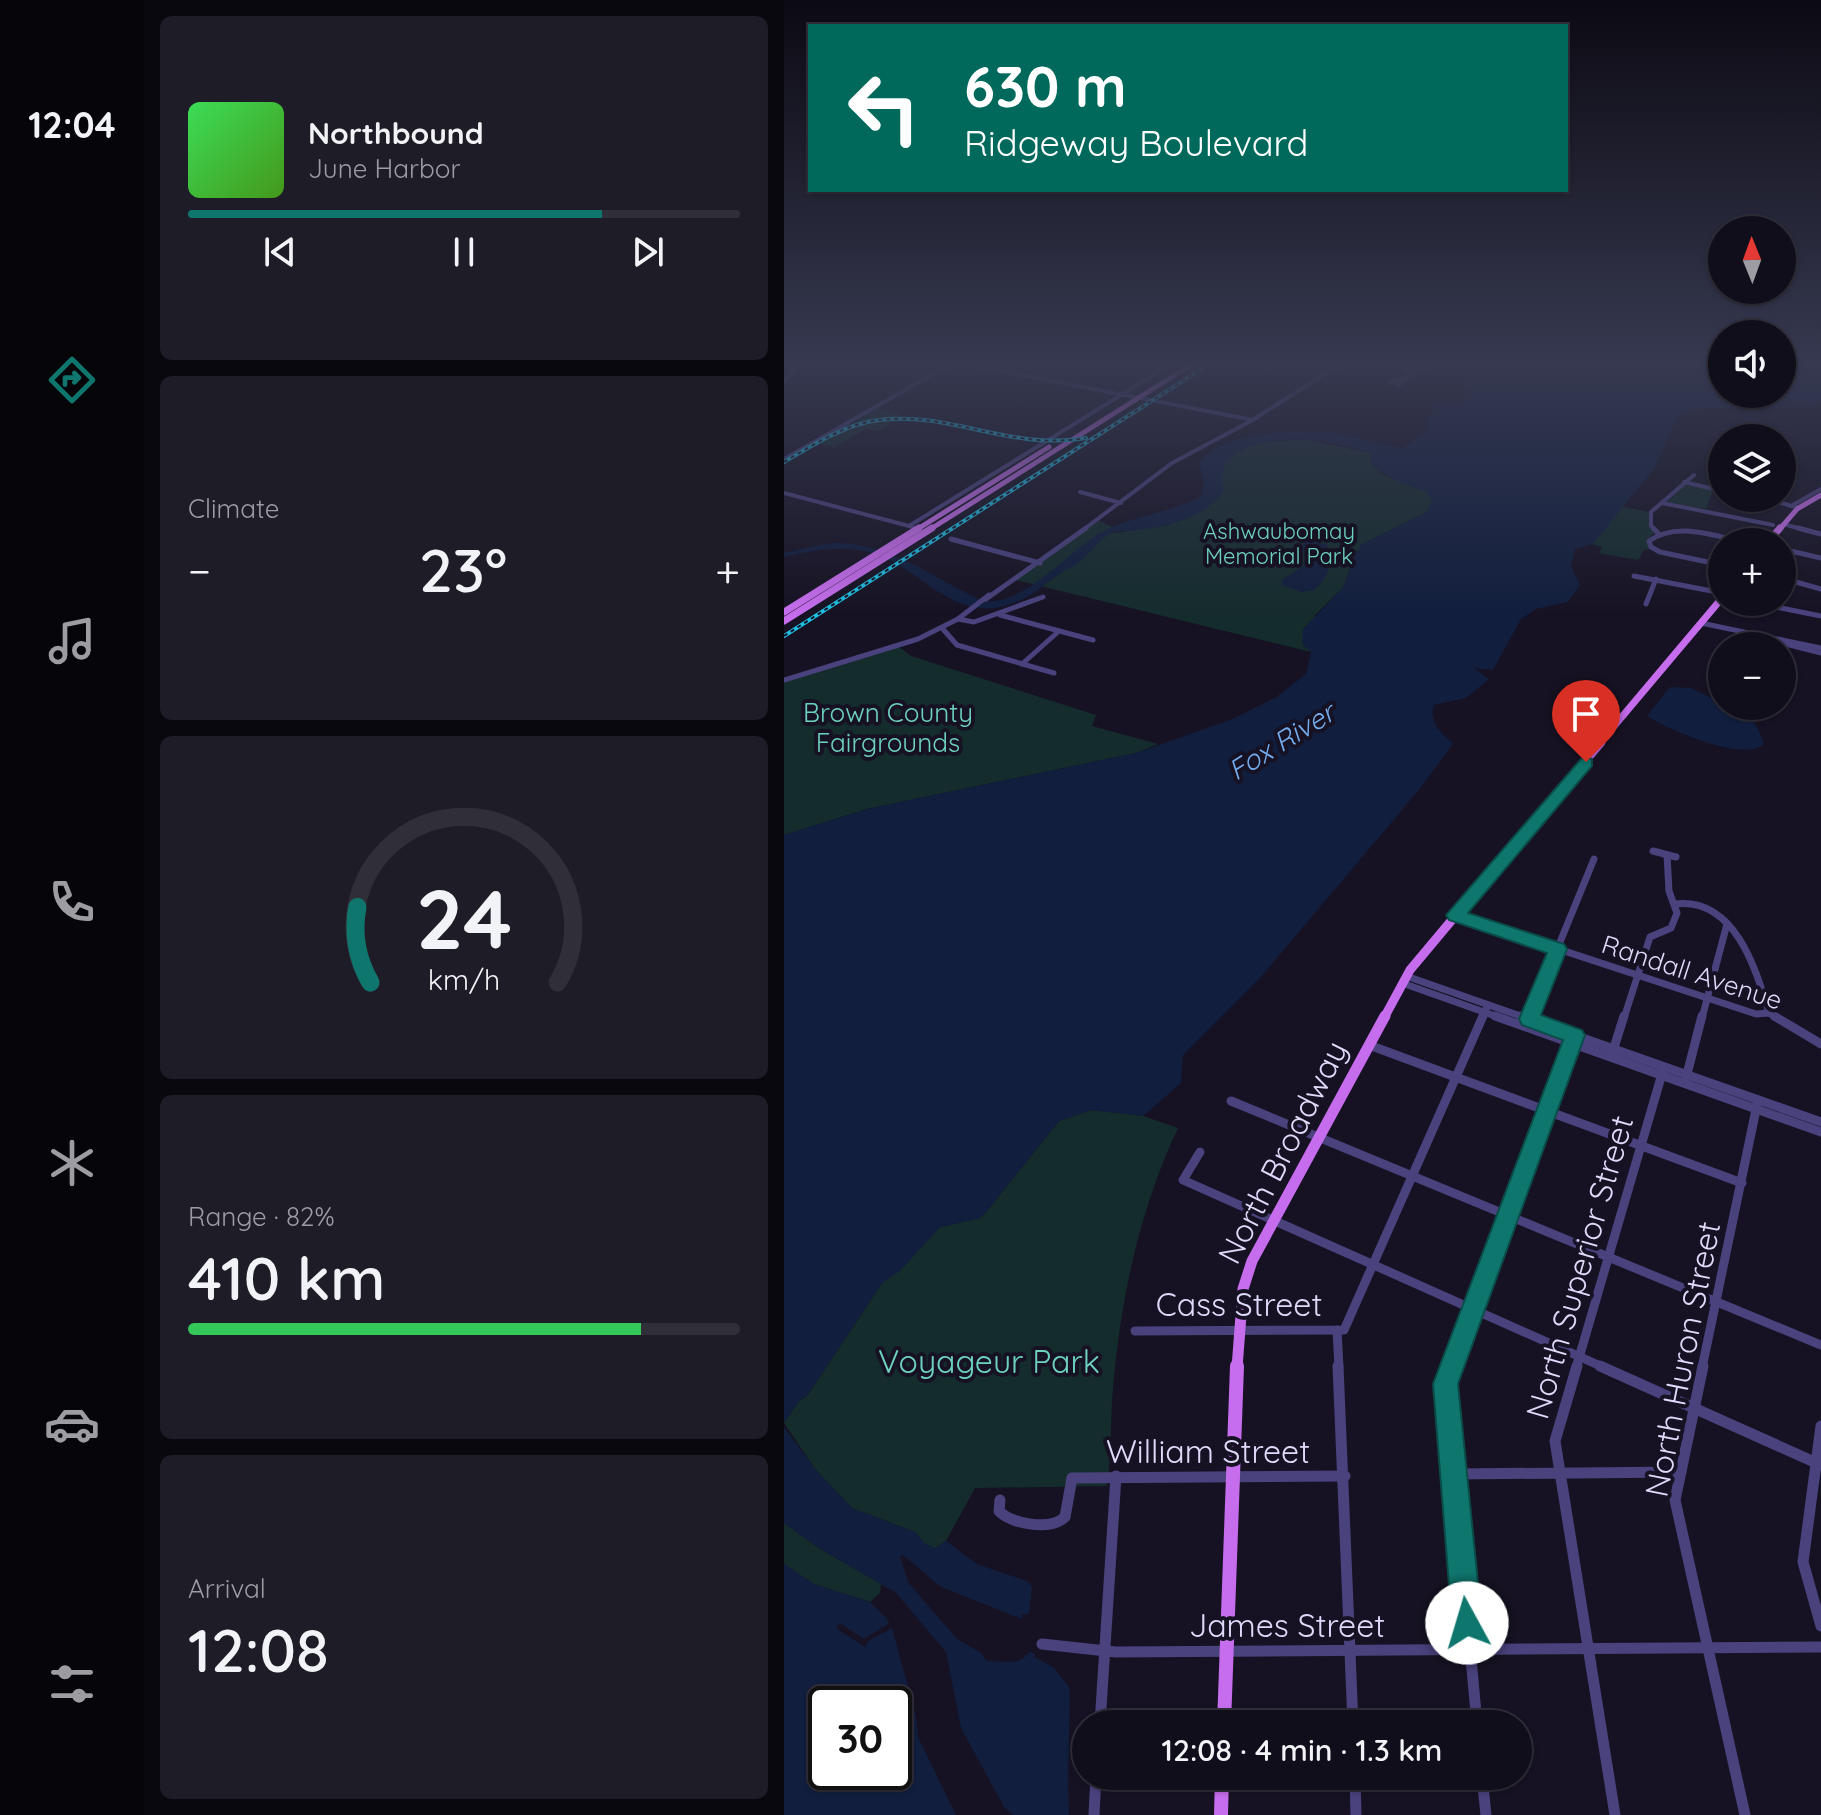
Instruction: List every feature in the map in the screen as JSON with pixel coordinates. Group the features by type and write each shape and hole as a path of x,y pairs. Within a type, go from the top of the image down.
{"main road":[{"path":"784,612 1052,446"},
{"path":"784,621 1063,446"},
{"path":"1796,507 1821,492"},
{"path":"1780,528 1792,512"},
{"name":"North Broadway","path":"1225,1710 1239,1330 1243,1289 1252,1261 1404,980 1708,614"},
{"path":"1221,1815 1222,1790"}],"street":[{"path":"784,459 807,446"},
{"path":"909,526 1039,446"},
{"path":"784,680 886,650 942,628 973,609 1172,463 1205,446"},
{"path":"1658,533 1651,526 1650,516 1694,475"},
{"path":"1684,482 1708,488"},
{"path":"1080,492 1119,503"},
{"path":"784,493 926,532"},
{"path":"1662,503 1773,525"},
{"path":"1784,523 1821,533"},
{"path":"1708,536 1680,531 1658,533 1649,541 1651,547 1660,552 1708,562"},
{"path":"951,539 1037,562"},
{"path":"1796,552 1821,558"},
{"path":"1634,576 1708,592"},
{"path":"1646,604 1656,579"},
{"path":"1796,582 1821,589"},
{"path":"958,619 969,623 1000,615 1043,597"},
{"path":"1796,611 1821,616"},
{"path":"1000,615 1093,640"},
{"path":"1701,623 1821,650"},
{"path":"942,628 957,645 1054,673"},
{"path":"1022,664 1059,631"},
{"path":"1612,1053 1650,937 1673,925 1677,913 1669,891 1671,856 1653,851"},
{"path":"1529,1019 1594,859"},
{"path":"1675,904 1693,904 1740,935 1753,960 1769,1013"},
{"name":"Randall Avenue","path":"1455,915 1756,1014 1769,1013 1821,1044"},
{"path":"1685,1079 1727,924"},
{"path":"1404,980 1758,1105 1821,1132"},
{"path":"1487,1009 1529,1019 1573,1040"},
{"path":"1353,1710 1339,1377 1341,1330 1487,1009"},
{"path":"1475,1710 1446,1384 1573,1040"},
{"path":"1369,1045 1742,1183"},
{"name":"North Superior Street","path":"1615,1815 1555,1441 1663,1071"},
{"path":"1231,1101 1821,1345"},
{"path":"1758,1105 1821,1122"},
{"name":"North Huron Street","path":"1745,1815 1675,1500 1758,1105"},
{"path":"1200,1152 1183,1180 1819,1464"},
{"name":"Cass Street","path":"1135,1331 1341,1330"},
{"path":"1821,1426 1819,1464 1803,1562 1821,1626"},
{"path":"1453,1474 1681,1472"},
{"path":"1101,1710 1116,1476"},
{"name":"William Street","path":"1000,1500 999,1511 1006,1519 1022,1518 1032,1525 1053,1526 1062,1522 1067,1513 1072,1478 1345,1476"},
{"name":"James Street","path":"1042,1644 1105,1651 1227,1652 1821,1647"},
{"path":"1094,1815 1095,1790"},
{"path":"1355,1790 1356,1815"},
{"path":"1483,1790 1486,1815"}],"green space":[{"name":"Ashwaubomay Memorial Park","path":"1249,446 1335,446 1370,453 1381,474 1427,492 1432,501 1428,511 1362,544 1355,554 1343,588 1315,615 1311,652 1016,580 1098,520 1112,527 1115,533 1168,525 1204,510 1224,463 1240,449"},
{"path":"1685,485 1708,489 1706,509 1667,502"},
{"path":"1622,507 1650,512 1650,528 1655,532 1647,541 1652,549 1644,550 1638,560 1599,553 1602,547 1592,544"},
{"name":"Brown County Fairgrounds","path":"898,646 911,656 1096,715 1092,726 1158,744 1136,753 867,809 784,835 784,680"},
{"name":"Voyageur Park","path":"1091,1110 1143,1116 1178,1128 1142,1223 1127,1288 1113,1388 1107,1486 975,1488 946,1541 935,1548 924,1543 915,1532 852,1508 815,1469 784,1423 800,1400 807,1396 882,1283 940,1227 980,1218 1059,1121"},
{"path":"784,1523 819,1548 881,1584 880,1593 870,1602 814,1584 784,1564"}],"water":[{"path":"1221,446 1253,446 1236,454 1227,463 1222,475 1224,491 1207,508 1186,519 1162,526 1111,533 1075,565 1029,596 1004,606 987,609 955,601 899,565 861,550 835,549 784,557 784,553 825,544 859,545 895,556 981,600 996,601 1026,589 1109,528 1201,496 1204,482 1199,463 1209,452"},
{"name":"Fox River","path":"1341,446 1664,446 1654,469 1593,544 1575,549 1571,566 1580,585 1568,602 1536,609 1521,619 1493,670 1474,668 1489,679 1466,698 1434,705 1434,722 1453,744 1418,791 1261,977 1183,1055 1181,1083 1143,1116 1091,1110 1059,1121 980,1218 940,1227 900,1271 882,1283 807,1396 800,1400 784,1423 784,835 867,809 1136,753 1230,720 1275,698 1306,674 1311,652 1302,644 1303,629 1343,588 1355,554 1362,544 1428,511 1432,501 1427,492 1401,483 1372,467 1370,453"},
{"path":"1307,541 1326,544 1330,562 1327,574 1319,585 1314,590 1302,592 1282,585 1282,580 1305,565 1306,557 1301,546"},
{"path":"1670,687 1691,688 1708,696 1708,720 1752,720 1764,744 1741,750 1724,747 1688,736 1647,716"},
{"path":"784,1427 815,1469 852,1508 915,1532 924,1543 935,1548 946,1541 977,1564 1027,1581 1032,1587 1029,1614 1022,1614 1022,1619 941,1587 903,1555 900,1556 908,1582 957,1639 980,1652 987,1661 1016,1661 1029,1652 1040,1656 1066,1682 1073,1710 1070,1815 1013,1815 1004,1807 961,1728 946,1652 896,1593 819,1548 784,1523"},
{"path":"784,1564 814,1584 870,1602 900,1639 910,1686 808,1686 808,1790 912,1790 912,1695 918,1723 967,1815 784,1815"}],"pier":[{"path":"893,1621 903,1638 923,1716 923,1730 937,1746 971,1815 956,1815 918,1737 912,1686 908,1686 892,1628 868,1641 865,1647 836,1628 840,1623 864,1639"},
{"path":"1038,1650 1041,1655 1052,1659 1074,1690 1074,1815 1069,1815 1068,1787 1070,1688 1054,1668 1035,1657"}],"railway":[{"path":"784,462 812,446"},
{"path":"784,636 1082,446"}],"route":[{"path":"1467,1623 1446,1404 1447,1378 1574,1035 1529,1019 1558,949 1455,915 1586,762"}]}
